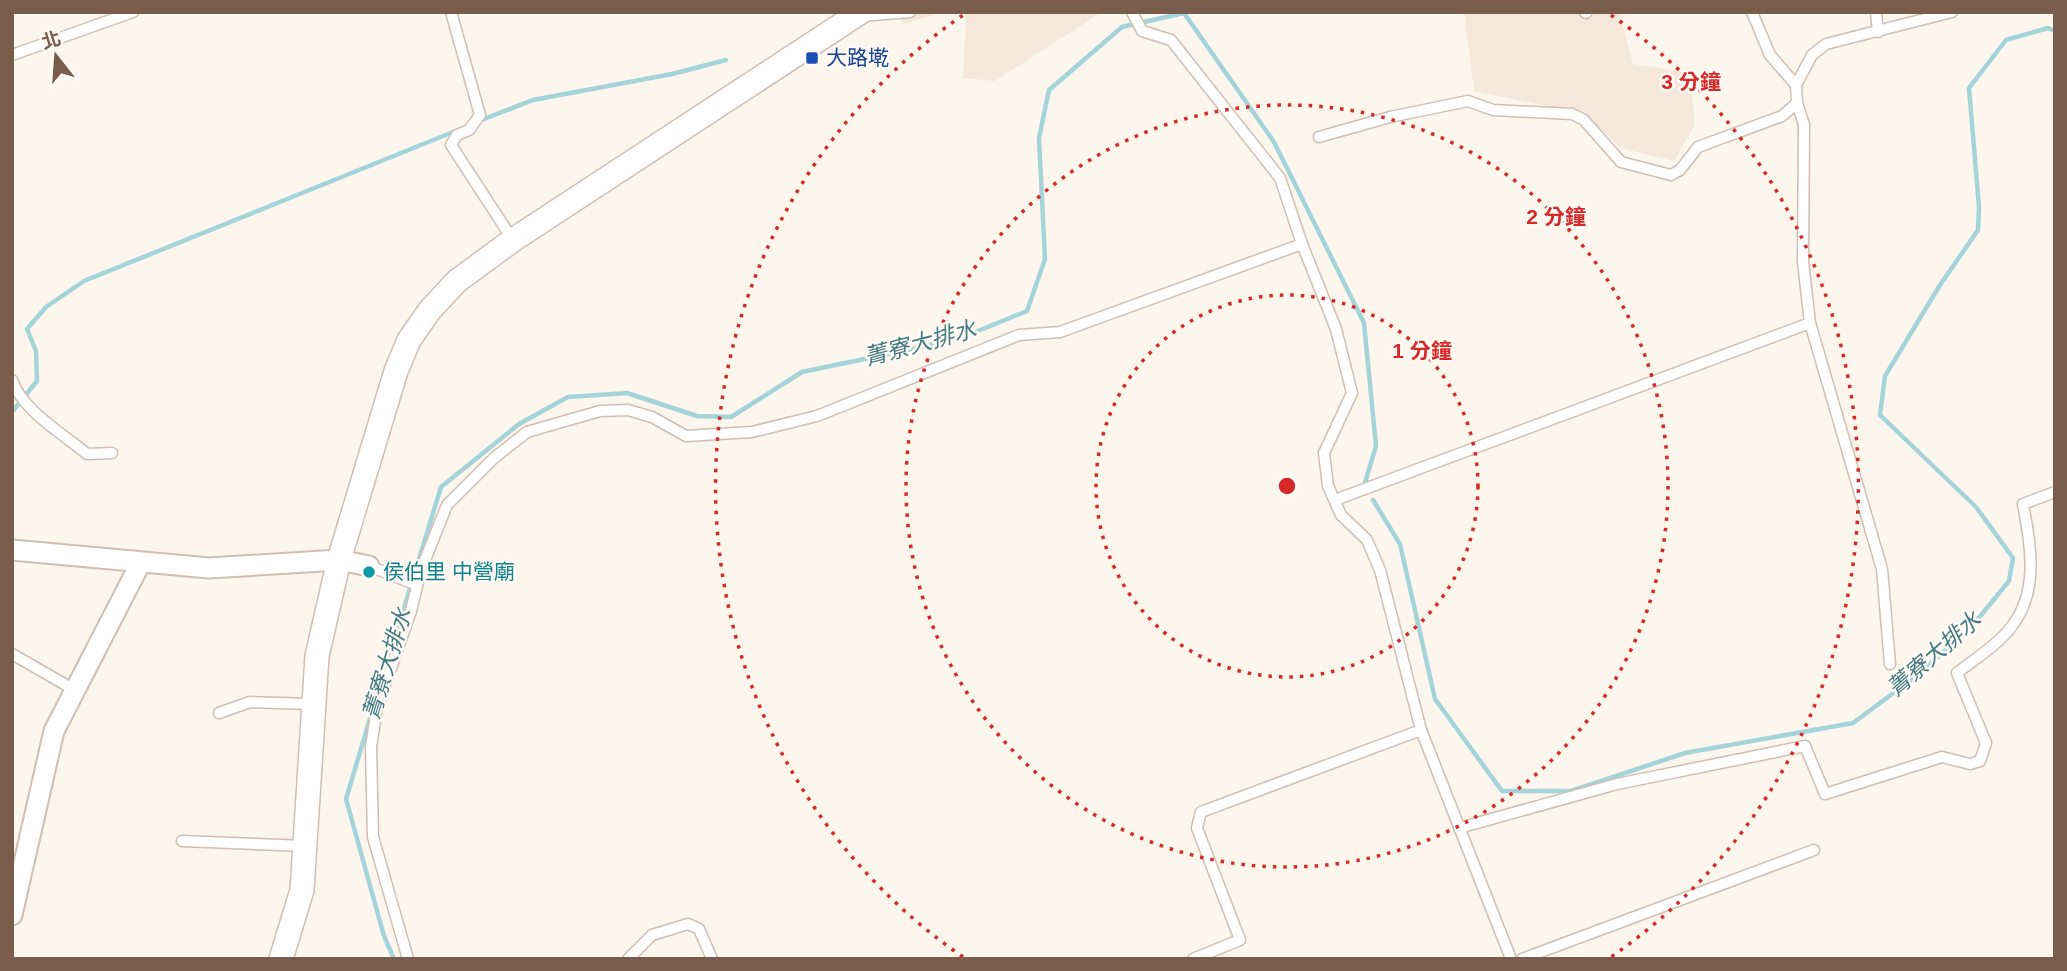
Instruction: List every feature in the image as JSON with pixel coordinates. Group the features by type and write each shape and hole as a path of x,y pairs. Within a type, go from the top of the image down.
{"street":[{"path":"281,959 302,890 307,846 312,704 317,656 339,560 396,371 409,340 430,310 457,281 513,240 859,14"},
{"path":"12,550 140,564 209,568 339,560 369,566"},
{"path":"12,914 54,731 73,689 140,564"}],"lane":[{"path":"12,54 133,12"},
{"path":"451,12 480,115 469,130 457,135 451,145 513,240"},
{"path":"859,14 910,12"},
{"path":"1132,12 1142,31 1171,40 1280,178 1302,244 1336,329 1352,393 1324,453 1328,486 1341,515 1367,540 1380,570 1421,730 1511,959"},
{"path":"1752,12 1770,55 1796,85"},
{"path":"1876,12 1878,32"},
{"path":"1889,664 1882,569 1810,323 1804,262 1804,125 1797,103 1796,85 1812,55 1826,44 1952,12"},
{"path":"1319,137 1390,117 1468,101 1493,110 1572,114 1584,120 1620,162 1671,175 1680,170 1698,147 1782,116 1797,103"},
{"path":"408,959 373,837 371,747 377,708 415,584 447,505 494,458 527,432 600,411 628,410 652,417 685,436 752,432 804,419 846,406 1019,335 1060,332 1302,244"},
{"path":"1335,500 1810,323"},
{"path":"12,380 16,391 25,402 87,454 112,453"},
{"path":"1459,828 1617,784 1805,746 1825,794 1942,757 1970,764 1980,761 1986,743 1957,673 2008,632 2019,614 2031,582 2031,549 2022,504 2055,492"},
{"path":"369,566 415,584"},
{"path":"12,654 73,689"},
{"path":"219,713 250,702 312,704"},
{"path":"1193,959 1240,940 1197,828 1201,812 1421,730"},
{"path":"182,841 307,846"},
{"path":"1522,959 1814,850"},
{"path":"628,959 652,935 688,924 699,929 712,959"}],"shaded area":[{"path":"895,12 942,12 904,24"},
{"path":"966,12 1102,12 995,81 963,78"},
{"path":"1464,12 1619,12 1633,64 1690,73 1695,125 1674,161 1621,148 1585,114 1474,91"}],"waterway":[{"name":"菁寮大排水","path":"383,677 441,487 519,424 568,397 627,393 697,416 731,417 802,372 968,335 1027,311 1045,259 1039,138 1049,90 1122,27 1184,13 1274,142 1364,323 1376,446 1364,486"},
{"name":"菁寮大排水","path":"1373,500 1400,544 1435,699 1502,791 1571,791 1685,753 1853,723 1919,674 1973,625 2009,581 2013,558 1976,507 1880,415 1885,376 1940,285 1978,230 1979,207 1969,88 2006,40 2048,28 2055,31"},
{"path":"479,121 533,100 672,74 726,60"},
{"path":"12,412 37,381 36,351 27,329 46,307 84,281 458,130"},
{"name":"菁寮大排水","path":"372,712 346,799 384,936 394,959"}],"place":[{"name":"大路墘","path":"812,58"},
{"name":"侯伯里 中營廟","path":"369,572"}]}
